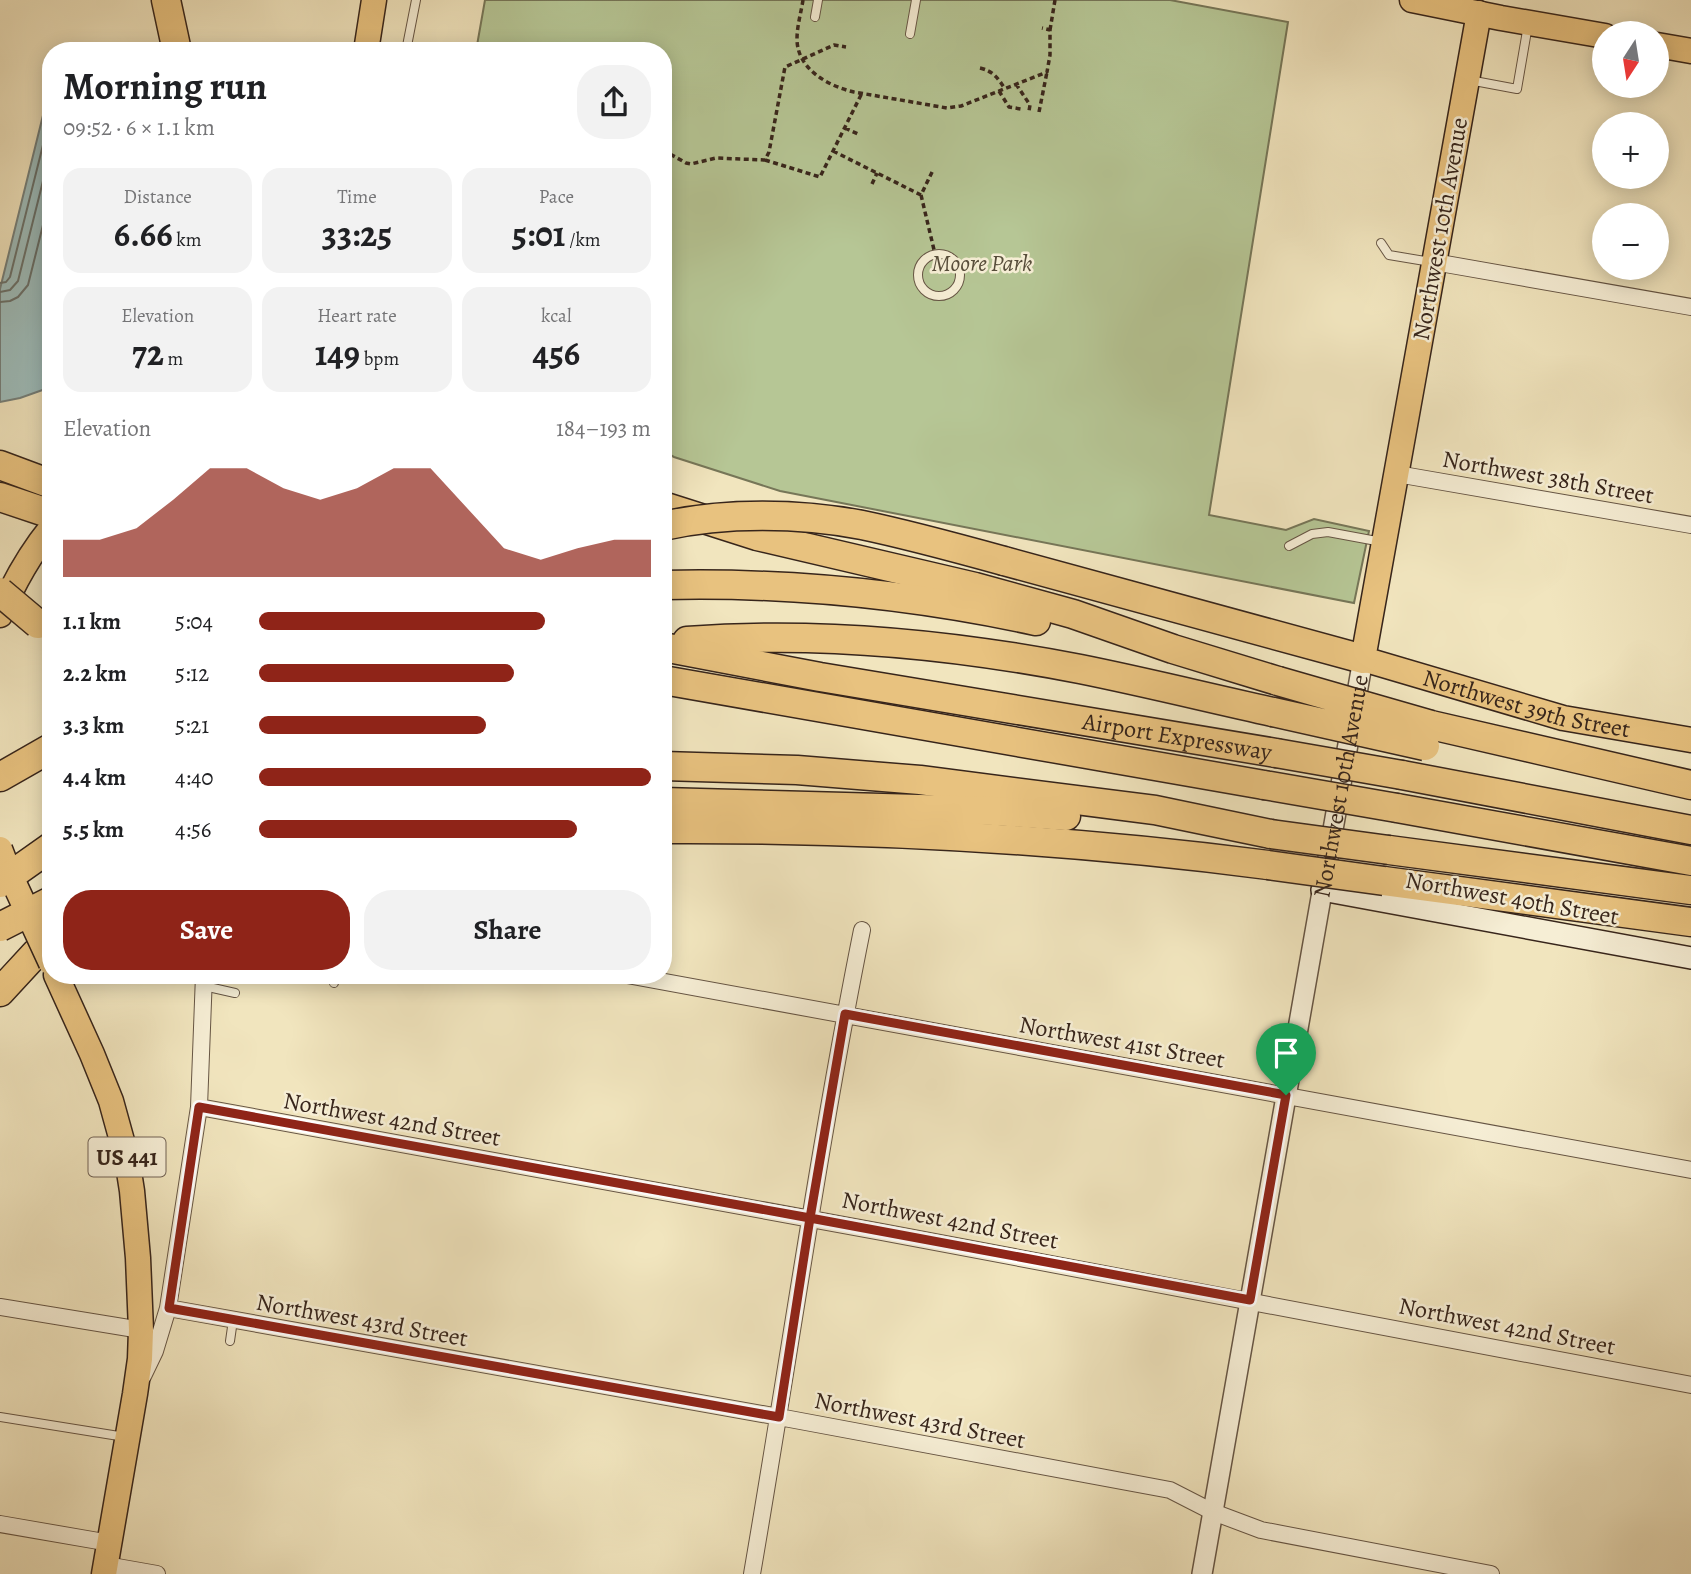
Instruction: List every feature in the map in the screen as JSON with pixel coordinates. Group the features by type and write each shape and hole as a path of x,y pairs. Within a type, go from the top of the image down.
{"highway":[{"path":"166,0 175,42"},
{"path":"0,465 42,481"},
{"path":"0,498 42,511"},
{"path":"672,509 757,537 949,581 1073,614 1173,649 1278,681 1428,736"},
{"path":"672,525 758,517 830,520 884,530 1363,659"},
{"path":"672,585 772,586 920,601 1008,615 1173,649"},
{"path":"0,592 42,627"},
{"path":"672,644 747,638 865,640 971,651 1077,669 1273,712 1575,758 1691,785"},
{"name":"Airport Expressway","path":"672,647 820,677 1402,775 1691,830"},
{"name":"Airport Expressway","path":"672,682 1691,860"},
{"path":"0,776 42,753"},
{"path":"672,766 797,770 920,780 1155,810 1271,834"},
{"path":"672,802 994,811 1271,834 1691,890"},
{"path":"672,829 1026,841 1189,855 1691,922"},
{"path":"0,883 42,853"},
{"path":"1461,892 1691,940"},
{"path":"0,927 42,906"},
{"path":"0,992 42,948"}],"main road":[{"path":"367,42 374,0"},
{"path":"1412,0 1480,7 1529,23 1592,34"},
{"name":"Northwest 10th Avenue","path":"1363,659 1480,7"},
{"path":"1670,47 1691,51"},
{"path":"0,615 21,571 42,539"},
{"name":"Northwest 39th Street","path":"1363,659 1563,719 1691,740"},
{"path":"0,849 42,944"},
{"name":"Northwest 40th Street","path":"1322,890 1691,958"},
{"name":"US 441","path":"60,985 111,1101 127,1159 138,1258 141,1330 139,1359 107,1560"}],"street":[{"path":"1434,262 1691,307"},
{"name":"Northwest 38th Street","path":"1397,474 1691,526"},
{"name":"Northwest 10th Avenue","path":"1202,1574 1363,659"},
{"path":"752,1574 810,1218 862,930"},
{"name":"Northwest 41st Street","path":"672,983 1691,1170"},
{"path":"135,1394 155,1351 169,1308 199,1107 204,984"},
{"name":"Northwest 42nd Street","path":"199,1107 810,1218 1691,1385"},
{"path":"0,1307 141,1330"},
{"name":"Northwest 43rd Street","path":"169,1308 1170,1490 1213,1512 1261,1530 1491,1574"},
{"path":"0,1524 157,1574"}],"lane":[{"path":"408,42 416,0"},
{"path":"815,17 818,0"},
{"path":"909,34 916,0"},
{"path":"1467,79 1517,89 1529,23"},
{"path":"1381,243 1390,255 1434,262"},
{"path":"935,254 952,258 960,270 958,284 948,294 941,296 923,289 917,276 921,263 935,254"},
{"path":"1289,546 1312,534 1328,532 1385,542"},
{"path":"214,984 235,993"},
{"path":"230,1341 233,1320"},
{"path":"0,1417 127,1437"}],"path":[{"path":"803,0 797,47 803,60 816,74 840,89 947,108 961,106 1047,72"},
{"path":"1039,112 1050,55 1050,30 1055,0"},
{"path":"1042,28 1050,30"},
{"path":"765,160 769,152 785,67 834,44 846,47"},
{"path":"980,68 994,74 1004,89"},
{"path":"1016,84 1030,104 1029,111"},
{"path":"999,91 1009,107 1021,109"},
{"path":"672,155 691,164 716,158 765,160 820,177 862,93"},
{"path":"845,128 858,134"},
{"path":"833,151 921,195"},
{"path":"933,170 921,195 935,254"},
{"path":"872,184 877,173"}],"green space":[{"name":"Moore Park","path":"485,0 1170,0 1288,22 1209,515 1286,530 1314,519 1369,531 1354,603 780,491 672,456 672,42 478,42"}],"water":[{"path":"42,119 42,390 0,402 0,289"}],"route":[{"path":"1286,1095 845,1014 810,1218 779,1417 169,1308 199,1107 810,1218 1250,1300 1286,1095"}]}
